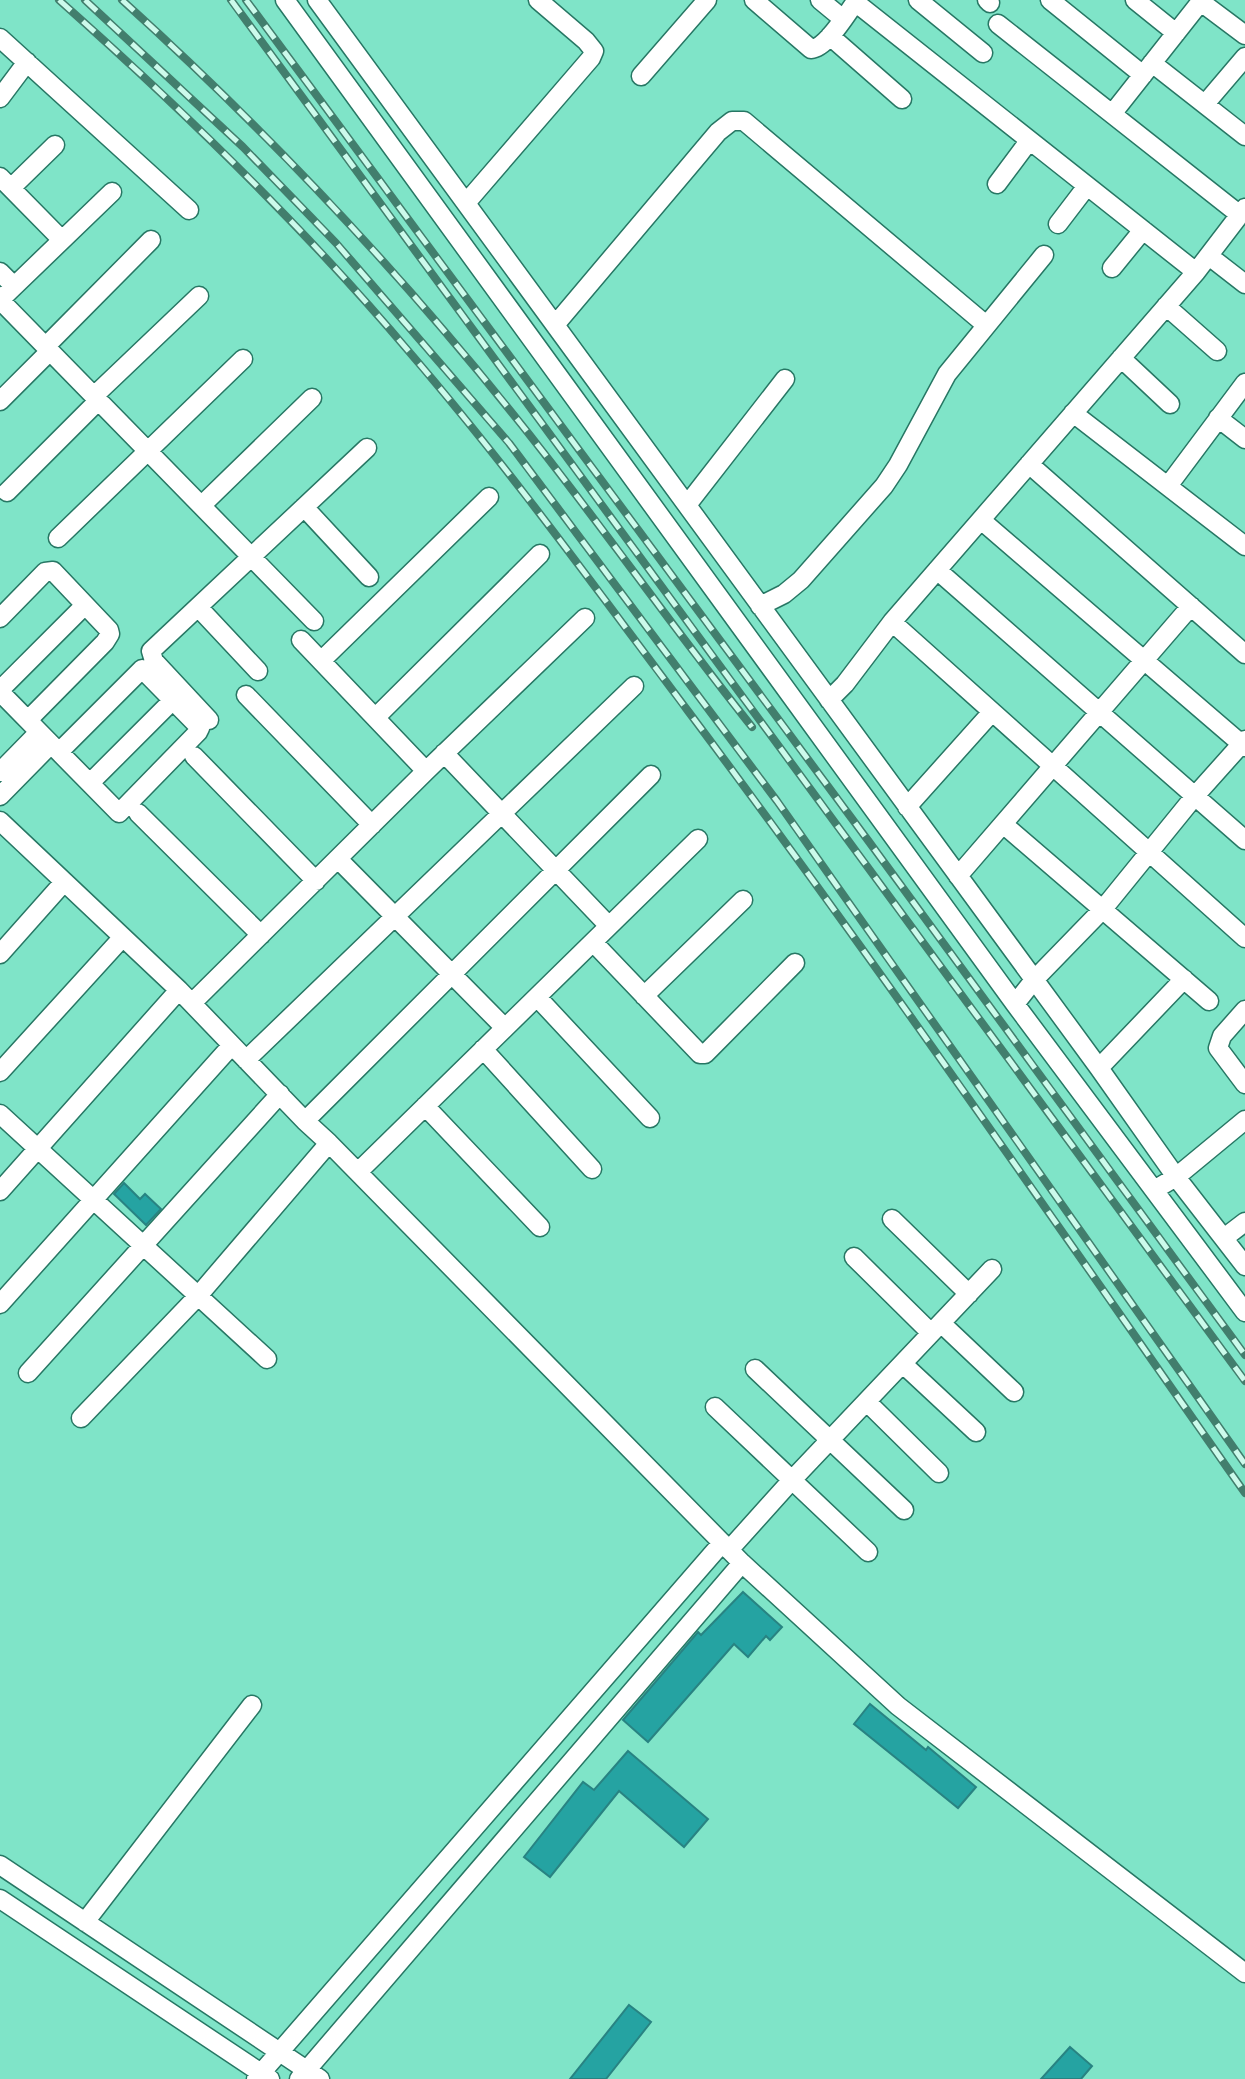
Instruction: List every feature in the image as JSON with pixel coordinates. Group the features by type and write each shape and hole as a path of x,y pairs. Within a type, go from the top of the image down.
{"street":[{"path":"285,0 1015,1004 1245,1312"},
{"path":"317,0 1176,1177 1245,1266"},
{"path":"434,206 461,196 591,58 594,51 586,41 538,0"},
{"path":"641,76 707,0"},
{"path":"754,0 811,49 820,47 856,1 1196,272"},
{"path":"820,0 843,19"},
{"path":"918,0 983,53"},
{"path":"1050,0 1148,69 1205,104 1245,136"},
{"path":"1135,0 1176,33"},
{"path":"1112,114 1202,1 1245,35"},
{"path":"829,700 845,684 892,622 1196,272 1243,212 998,24"},
{"path":"830,36 902,99"},
{"path":"0,38 188,210"},
{"path":"1205,104 1245,57"},
{"path":"0,98 27,62"},
{"path":"555,325 718,131 732,121 744,121 986,325"},
{"path":"997,184 1029,141"},
{"path":"55,145 6,183 62,240"},
{"path":"1058,224 1087,187"},
{"path":"112,192 0,300 314,621"},
{"path":"1112,268 1143,230"},
{"path":"0,401 151,240"},
{"path":"760,606 784,594 801,580 884,486 898,465 940,383 1044,255"},
{"path":"1209,256 1245,284"},
{"path":"0,272 14,286"},
{"path":"7,492 96,398 199,296"},
{"path":"1166,306 1217,351"},
{"path":"1121,358 1170,404"},
{"path":"58,538 243,359"},
{"path":"687,505 785,379"},
{"path":"1168,486 1245,383"},
{"path":"202,505 312,398"},
{"path":"1073,413 1245,546"},
{"path":"1219,418 1245,439"},
{"path":"209,720 151,656 156,645 367,448"},
{"path":"1029,464 1245,654"},
{"path":"636,483 659,467"},
{"path":"321,661 489,497"},
{"path":"304,507 369,577"},
{"path":"981,520 1244,744 1194,797 1103,909 1034,980 1015,1004"},
{"path":"376,717 540,554"},
{"path":"937,570 1245,840"},
{"path":"0,618 48,571 53,571 109,630 108,638 44,737 0,796"},
{"path":"0,772 44,737 139,670 145,671 197,724 200,728 198,732 119,813 44,737 0,691 85,605"},
{"path":"958,876 1191,606"},
{"path":"198,607 258,671"},
{"path":"0,1191 186,996 261,934 585,618"},
{"path":"892,622 1245,938"},
{"path":"301,640 426,771"},
{"path":"246,1060 634,686"},
{"path":"246,695 372,825"},
{"path":"90,783 173,700"},
{"path":"908,807 992,712"},
{"path":"444,753 610,926"},
{"path":"194,756 316,881"},
{"path":"304,1121 651,775"},
{"path":"138,813 261,934"},
{"path":"1003,824 1209,1001"},
{"path":"0,846 6,827 186,996 304,1121 358,1172 731,1552 898,1706 1245,1973"},
{"path":"358,1172 698,839"},
{"path":"338,859 505,1028"},
{"path":"0,954 64,882"},
{"path":"644,996 743,900"},
{"path":"0,1072 122,938"},
{"path":"593,942 695,1051 705,1054 795,963"},
{"path":"1099,1068 1184,979"},
{"path":"537,997 650,1118"},
{"path":"1245,1010 1222,1036 1218,1048 1245,1084"},
{"path":"0,1304 232,1045"},
{"path":"483,1049 592,1169"},
{"path":"28,1373 281,1094"},
{"path":"425,1106 540,1227"},
{"path":"0,1114 267,1359"},
{"path":"1154,1190 1176,1177 1245,1121"},
{"path":"81,1418 198,1296 329,1143"},
{"path":"892,1219 969,1294"},
{"path":"1224,1238 1245,1222"},
{"path":"854,1257 1014,1392"},
{"path":"0,1865 281,2051 309,2076 791,1481 992,1269"},
{"path":"903,1364 976,1432"},
{"path":"754,1369 904,1510"},
{"path":"867,1402 939,1473"},
{"path":"715,1407 868,1552"},
{"path":"0,1899 263,2077 281,2051 731,1552"},
{"path":"85,1922 253,1705"}],"building":[{"path":"124,1183 140,1199 145,1194 161,1209 146,1225 114,1194"},
{"path":"743,1592 782,1627 770,1640 766,1636 748,1657 734,1644 648,1742 623,1720 698,1632 701,1635"},
{"path":"870,1704 976,1787 958,1808 854,1724"},
{"path":"628,1751 708,1819 684,1847 619,1791 550,1877 524,1857 583,1782 594,1790"},
{"path":"629,2005 651,2022 606,2079 570,2079"},
{"path":"1070,2047 1092,2066 1081,2079 1041,2079"}],"railway":[{"path":"59,0 197,127 285,215 370,307 518,485 830,904 1245,1493"},
{"path":"85,0 243,147 336,243 509,443 777,801 1245,1464"},
{"path":"122,0 280,151 428,312 550,461 752,727"},
{"path":"231,0 1245,1381"},
{"path":"246,0 1245,1355"}]}
